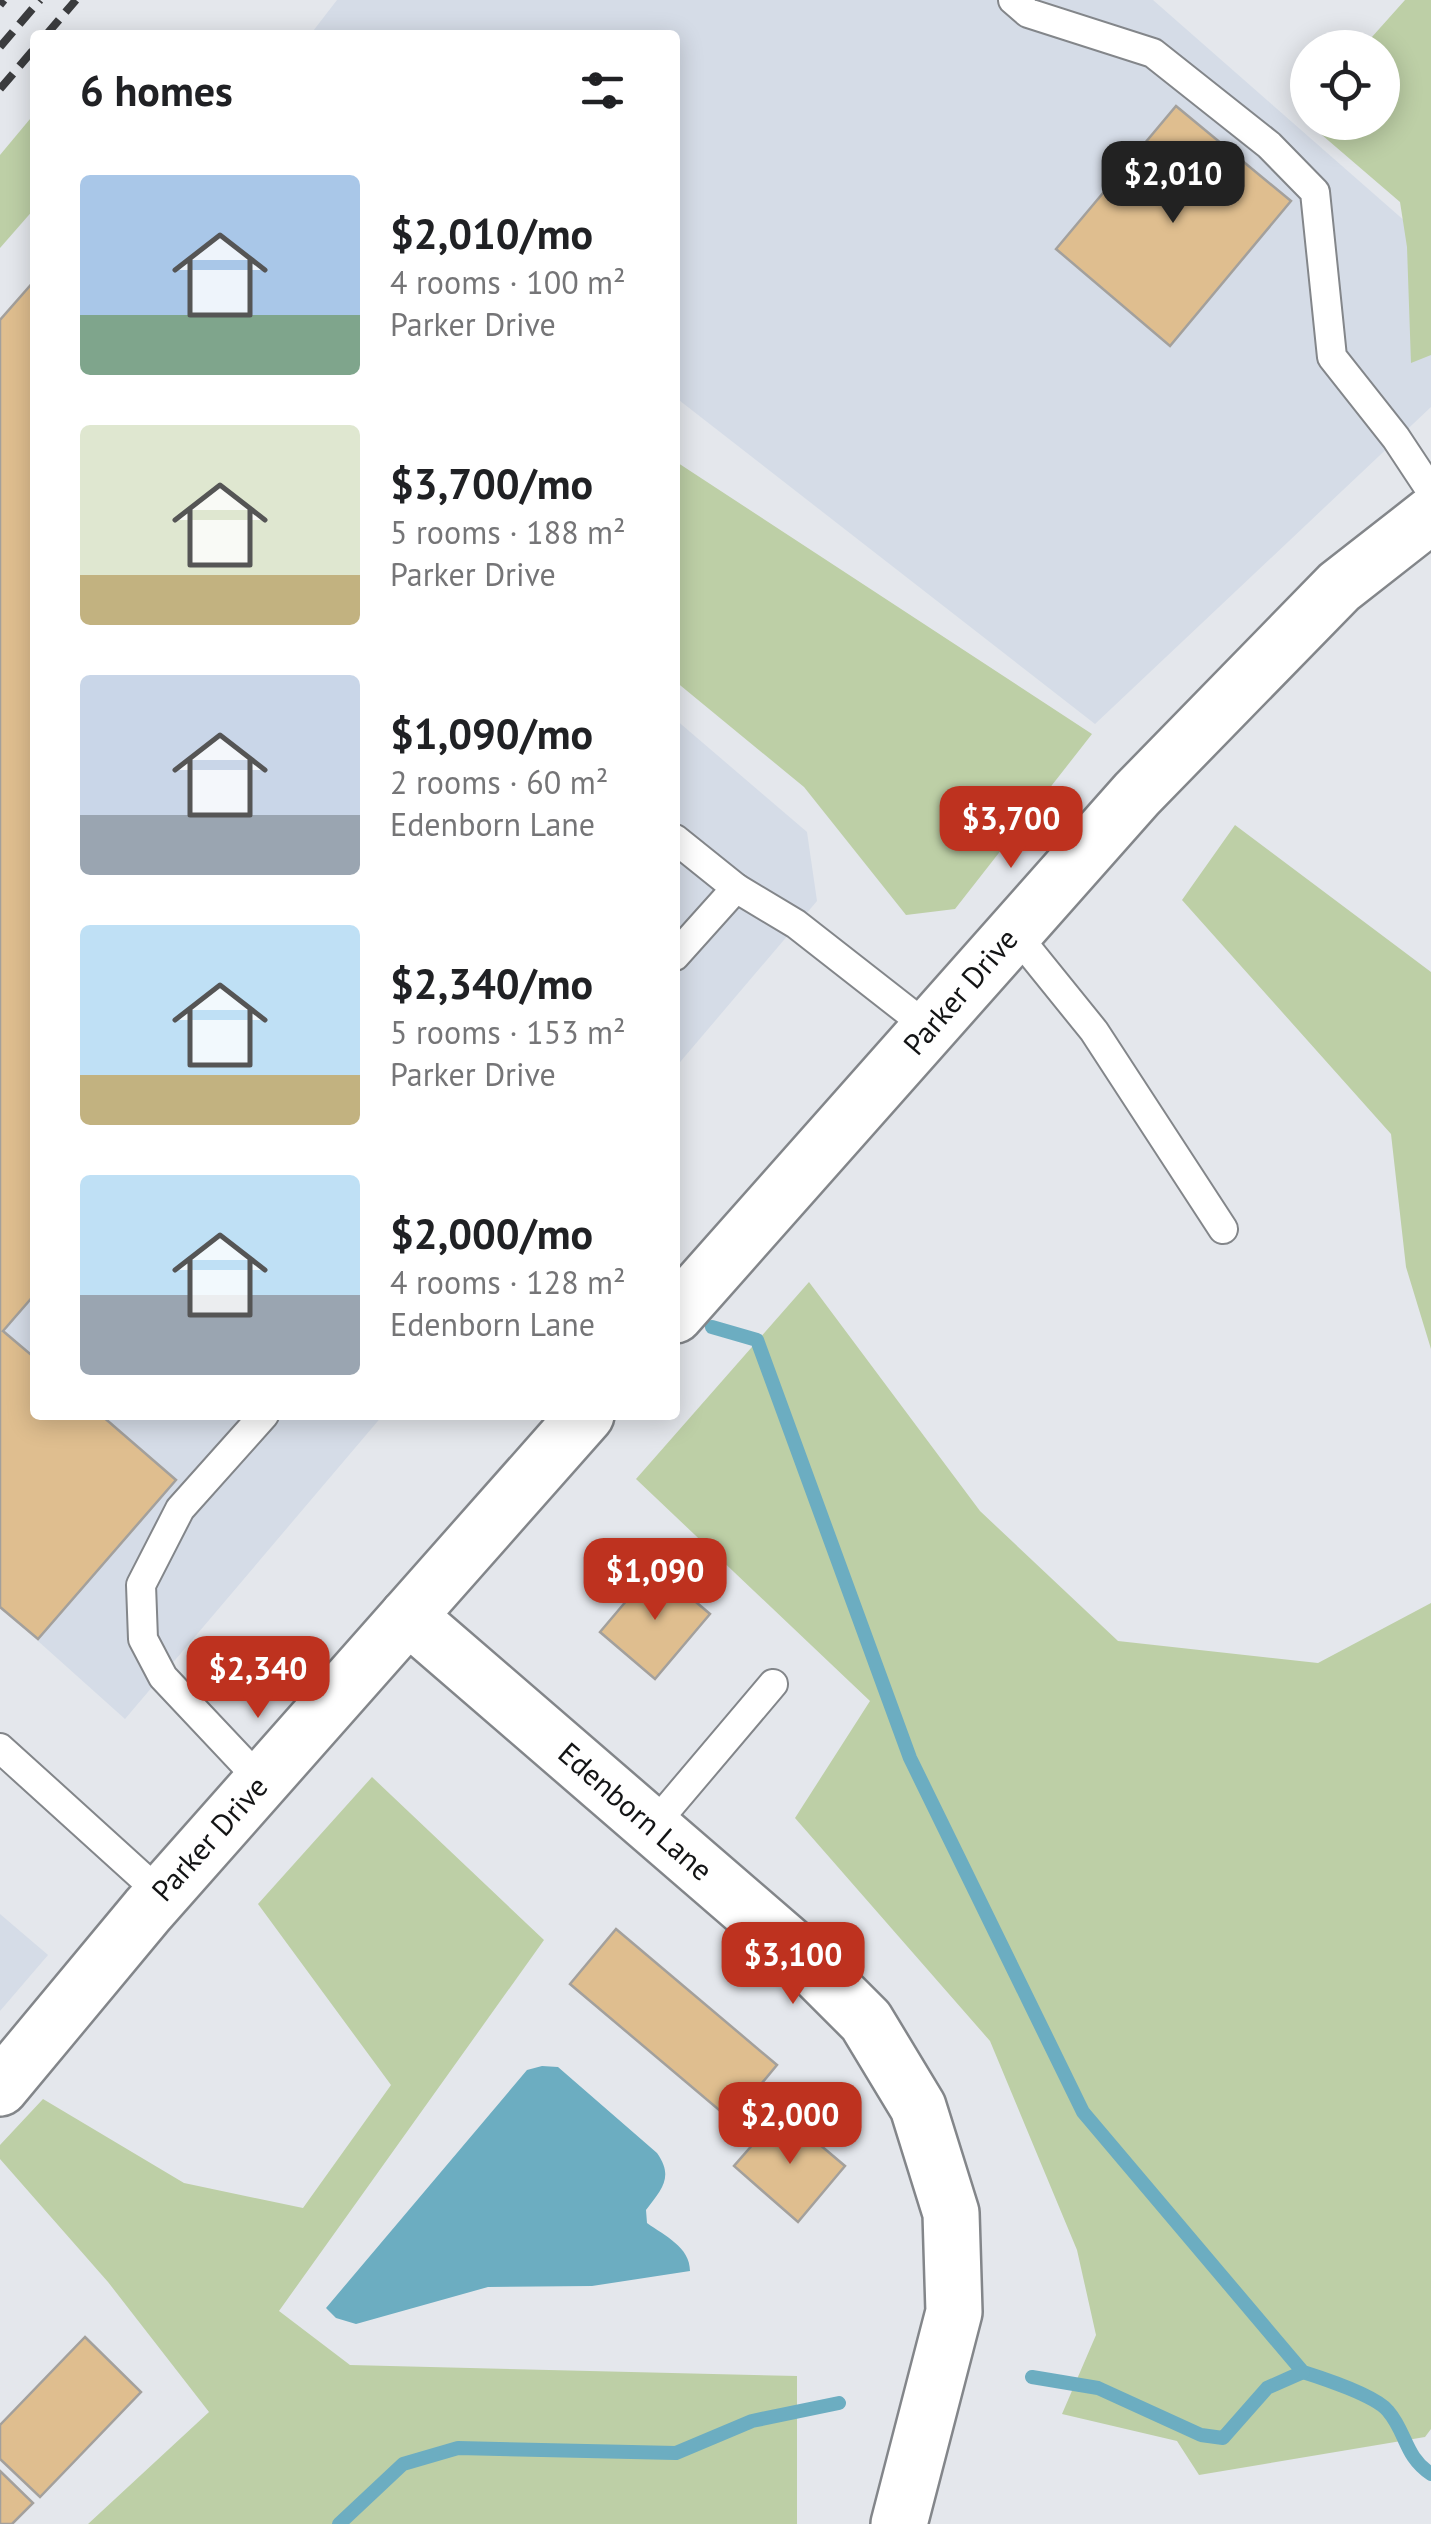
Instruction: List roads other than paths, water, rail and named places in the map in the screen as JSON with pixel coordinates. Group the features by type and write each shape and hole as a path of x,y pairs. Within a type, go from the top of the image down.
{"street":[{"name":"Parker Drive","path":"680,1309 1137,794 1339,587 1426,520"},
{"name":"Parker Drive","path":"0,2088 162,1894 582,1420"},
{"name":"Edenborn Lane","path":"408,1616 798,1952 866,2020 918,2107 950,2212 954,2312 899,2524"}],"lane":[{"path":"1013,0 1028,13 1153,53 1269,145 1315,192 1332,357 1396,438 1426,520"},
{"path":"680,843 736,888 796,924 929,1028"},
{"path":"680,950 736,888"},
{"path":"1014,932 1094,1031 1223,1228"},
{"path":"260,1420 180,1510 141,1585 143,1639 163,1676 261,1781"},
{"path":"652,1826 773,1684"},
{"path":"0,1748 162,1894"}],"water":[{"path":"558,2067 657,2153 665,2169 664,2183 646,2210 647,2223 681,2249 690,2271 592,2286 488,2287 356,2324 336,2318 326,2308 527,2070"}],"waterway":[{"path":"712,1327 757,1340 910,1758 1083,2112 1303,2372 1382,2405 1416,2460 1431,2474"},
{"path":"1032,2377 1098,2388 1201,2435 1223,2438 1267,2388 1303,2372"},
{"path":"339,2524 403,2464 458,2448 676,2453 752,2421 839,2403"}],"railway":[{"path":"0,5 4,0"},
{"path":"0,47 40,0"},
{"path":"50,30 76,0"},
{"path":"0,89 30,54"}]}
